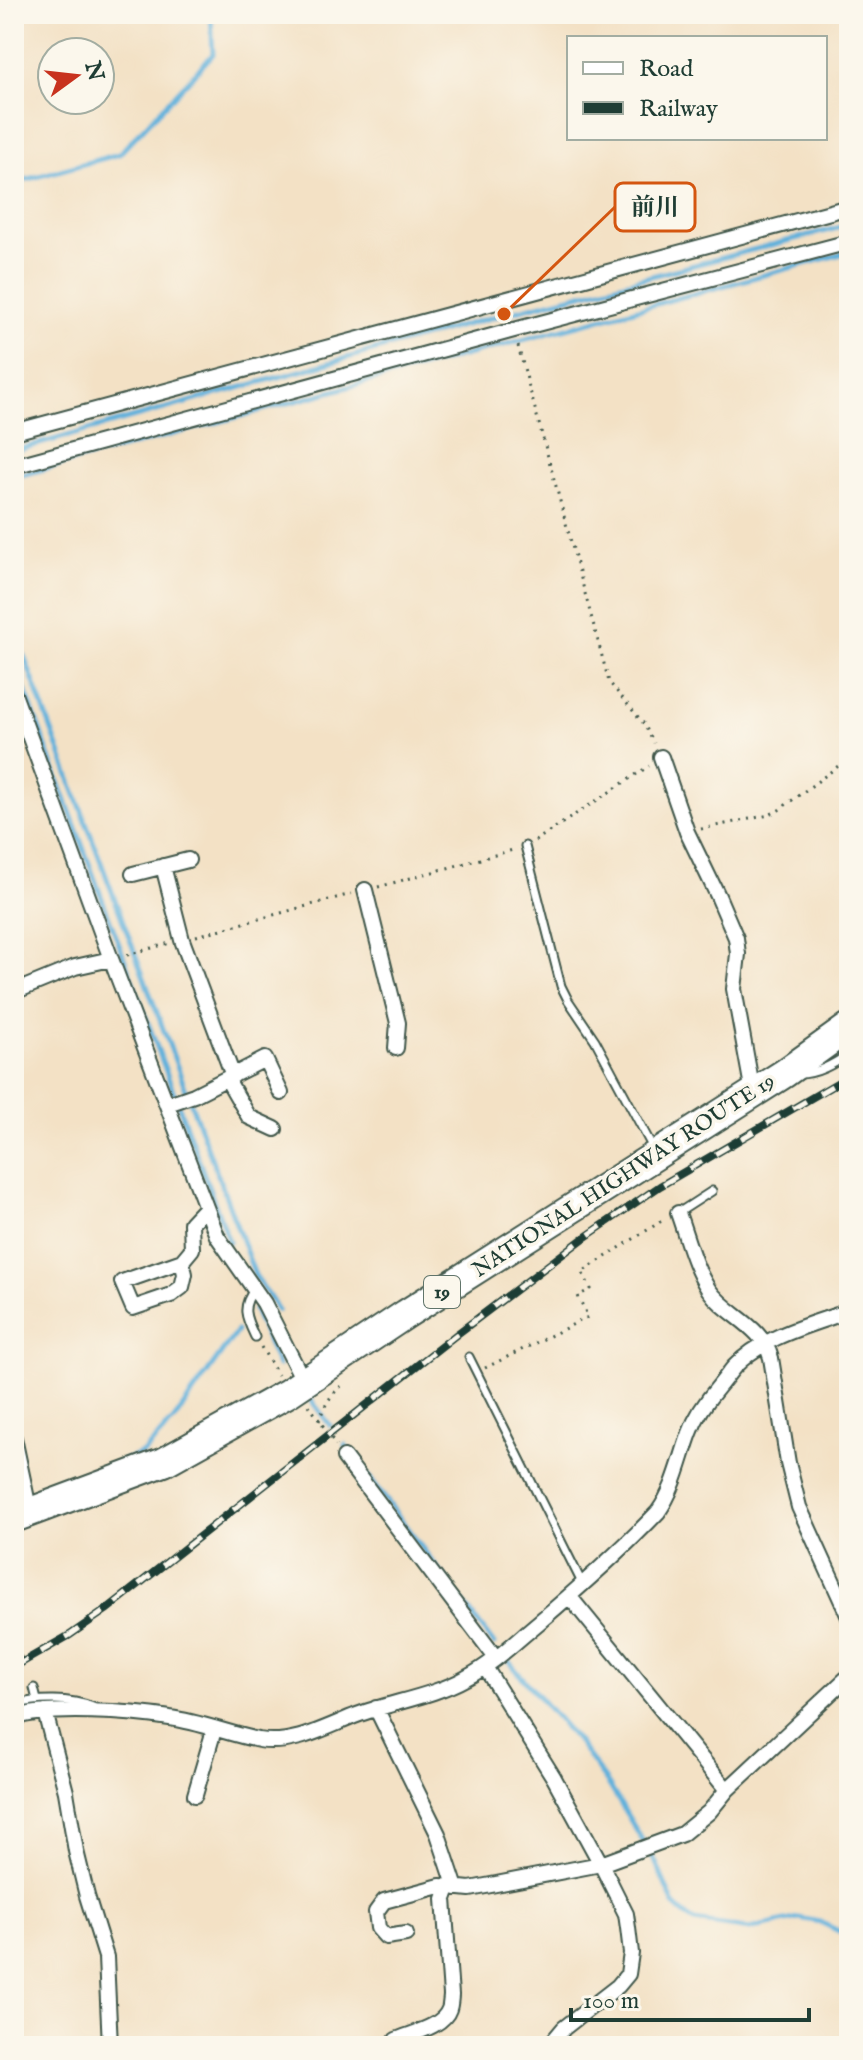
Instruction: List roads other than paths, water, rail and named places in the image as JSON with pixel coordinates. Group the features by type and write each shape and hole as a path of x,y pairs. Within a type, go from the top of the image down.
{"highway":[{"name":"NATIONAL HIGHWAY ROUTE 19","path":"22,1516 164,1462 236,1423 785,1073 849,1027"}],"street":[{"path":"14,432 849,207"},
{"path":"14,466 849,242"},
{"path":"14,694 217,1236 269,1311 296,1387"},
{"path":"661,757 687,832 738,944 734,989 751,1082 756,1091"},
{"path":"133,874 188,860"},
{"path":"163,866 182,940 230,1078 249,1117 275,1129"},
{"path":"365,890 398,1023 396,1048"},
{"path":"14,992 75,967 111,959"},
{"path":"168,1104 194,1095 265,1059 281,1093"},
{"path":"182,1261 192,1249 191,1223 206,1207"},
{"path":"678,1213 708,1289 767,1343 799,1507 849,1617"},
{"path":"14,1718 41,1706 172,1718 262,1740 283,1741 301,1738 376,1708 449,1686 490,1663 569,1596 658,1512 667,1500 702,1409 735,1365 767,1343 849,1311"},
{"path":"14,1438 22,1516"},
{"path":"347,1466 490,1663 626,1914 631,1953 628,1974 618,1986 564,2028 549,2046"},
{"path":"569,1596 727,1790"},
{"path":"406,1934 386,1937 378,1928 376,1912 384,1901 440,1886 470,1889 601,1864 682,1834 709,1812 727,1790 849,1676"},
{"path":"41,1706 66,1792 87,1896 106,1957 110,2046"},
{"path":"376,1708 438,1834 452,1888"},
{"path":"195,1795 214,1730"},
{"path":"396,2040 443,2019 450,2008 444,1899 452,1888"}],"lane":[{"path":"525,846 561,986 595,1040 656,1156"},
{"path":"785,1073 808,1074 849,1054"},
{"path":"678,1213 712,1191"},
{"path":"255,1289 246,1301 245,1309 255,1337"},
{"path":"469,1357 582,1583"},
{"path":"14,1705 41,1706 34,1688"}],"waterway":[{"path":"14,183 119,154 213,54 211,14"},
{"path":"14,451 504,314 849,225"},
{"path":"14,477 849,252"},
{"path":"14,629 255,1275 278,1310"},
{"path":"14,660 229,1242"},
{"path":"254,1310 278,1366"},
{"path":"109,1468 144,1452 174,1420 237,1331"},
{"path":"311,1400 330,1425"},
{"path":"345,1445 494,1644"},
{"path":"509,1662 577,1741 609,1785 656,1863 674,1905 685,1915 694,1921 750,1929 799,1918 820,1922 849,1936"}],"railway":[{"path":"14,1667 106,1610 584,1238 660,1186 849,1076"}],"place":[{"name":"前川","path":"504,314"}]}
